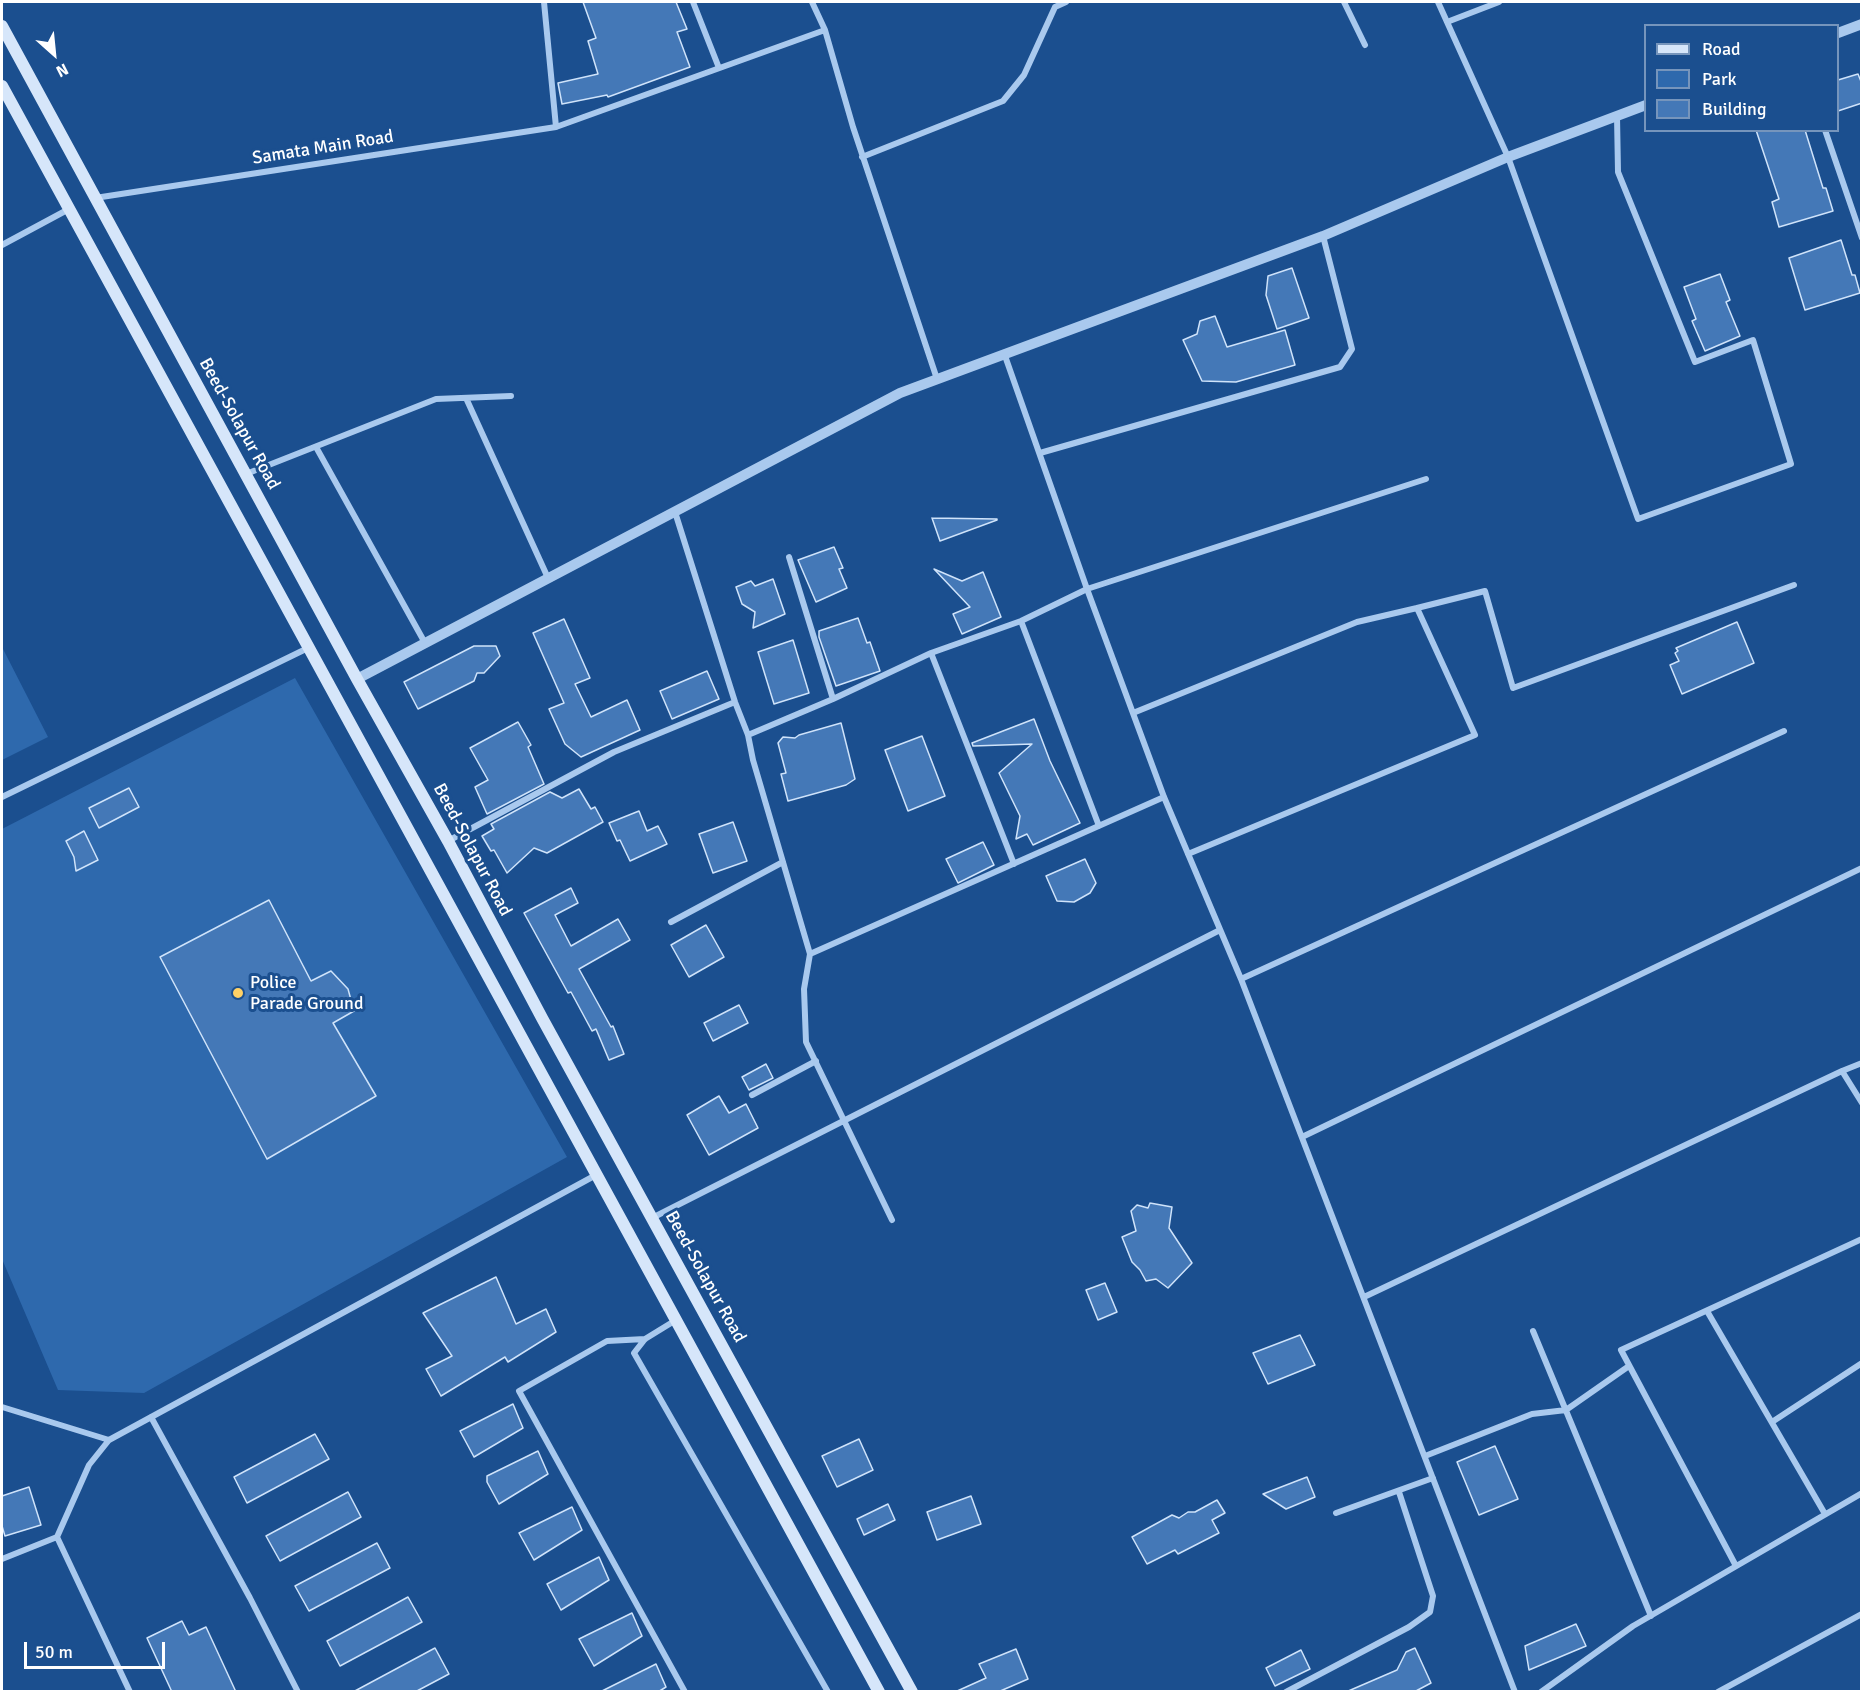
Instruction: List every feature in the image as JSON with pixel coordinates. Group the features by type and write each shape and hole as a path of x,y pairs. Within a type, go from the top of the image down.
{"main road":[{"name":"Beed-Solapur Road","path":"2,26 912,1692"},
{"path":"2,86 879,1692"}],"street":[{"path":"544,2 556,127"},
{"path":"693,2 719,68"},
{"path":"812,2 825,30 862,157 937,379"},
{"path":"862,157 1003,101 1024,75 1055,7 1065,2"},
{"path":"1344,2 1365,45"},
{"path":"1438,2 1508,157 1638,519 1791,464 1753,340 1695,362 1618,172 1617,116"},
{"path":"1447,22 1499,2"},
{"path":"1839,33 1862,24"},
{"name":"Samata Main Road","path":"95,198 556,127 825,30"},
{"path":"357,678 900,393 1323,236 1508,157 1644,106"},
{"path":"1826,132 1862,238"},
{"path":"2,245 69,209"},
{"path":"1040,453 1340,367 1352,349 1323,236"},
{"path":"1004,353 1087,589 1164,797 1241,978 1515,1692"},
{"path":"246,474 436,399 511,396"},
{"path":"466,399 548,578"},
{"path":"316,447 424,643"},
{"path":"748,735 833,699 931,653 1021,621 1087,589 1426,479"},
{"path":"675,512 735,702 748,735 753,760 810,954 804,989 806,1042 892,1220"},
{"path":"789,557 833,699"},
{"path":"1133,713 1357,622 1485,591 1513,688 1794,585"},
{"path":"1188,854 1475,735 1417,608"},
{"path":"1021,621 1099,826"},
{"path":"2,797 308,648"},
{"path":"931,653 1014,864"},
{"path":"448,841 614,752 735,702"},
{"path":"1241,978 1784,731"},
{"path":"810,954 1164,797"},
{"path":"671,922 783,862"},
{"path":"1302,1137 1862,868"},
{"path":"652,1218 1220,930"},
{"path":"752,1095 816,1061"},
{"path":"1364,1297 1842,1071 1862,1064"},
{"path":"1842,1071 1862,1103"},
{"path":"2,1558 57,1538 89,1465 109,1440 596,1175"},
{"path":"1736,1566 1621,1350 1862,1239"},
{"path":"1707,1311 1825,1514"},
{"path":"675,1320 645,1340 633,1353 828,1692"},
{"path":"1533,1331 1651,1616"},
{"path":"645,1340 607,1341 519,1391 685,1692"},
{"path":"1772,1422 1862,1363"},
{"path":"1425,1456 1533,1414 1566,1410 1629,1366"},
{"path":"2,1407 109,1440"},
{"path":"151,1417 250,1598 298,1692"},
{"path":"1336,1513 1433,1478"},
{"path":"1286,1692 1409,1628 1430,1612 1432,1596 1399,1492"},
{"path":"1541,1692 1651,1616 1862,1493"},
{"path":"57,1538 130,1692"},
{"path":"1718,1692 1862,1614"}],"green space":[{"path":"2,650 48,737 2,760"},
{"name":"Police Parade Ground","path":"295,678 567,1157 144,1393 58,1390 2,1259 2,829"}],"building":[{"path":"583,2 676,2 687,29 677,32 690,67 608,97 607,95 562,104 558,83 598,74 588,41 596,38"},
{"path":"1858,74 1862,84 1862,103 1839,111 1839,80"},
{"path":"1757,132 1806,132 1823,188 1826,188 1833,211 1779,227 1772,202 1779,199"},
{"path":"1841,240 1860,293 1805,310 1789,258"},
{"path":"1292,268 1309,318 1277,329 1266,295 1268,276"},
{"path":"1720,274 1730,300 1726,302 1740,336 1705,351 1692,321 1696,319 1684,287"},
{"path":"1215,316 1227,347 1285,330 1295,365 1236,382 1202,381 1183,340 1197,334 1200,321"},
{"path":"932,518 997,519 997,520 940,541"},
{"path":"834,547 843,568 839,569 847,588 816,602 798,560"},
{"path":"934,569 962,581 983,572 1001,617 962,634 953,614 970,607"},
{"path":"773,579 785,614 753,628 755,612 742,604 736,587 751,581 755,586"},
{"path":"858,618 867,643 870,642 880,671 836,686 819,631"},
{"path":"564,619 590,678 575,684 591,717 627,700 640,730 581,757 565,744 549,709 564,703 533,633"},
{"path":"1737,622 1754,663 1682,694 1670,665 1679,661 1675,653 1678,651 1676,648"},
{"path":"793,640 809,693 774,704 758,652"},
{"path":"474,646 496,646 500,656 484,673 477,673 474,681 418,709 404,682"},
{"path":"707,671 719,699 672,719 660,691"},
{"path":"1034,719 1050,761 1080,823 1033,845 1027,834 1016,839 1020,816 999,773 1032,744 973,746 972,743"},
{"path":"518,722 531,745 528,747 544,784 487,814 475,787 488,780 470,748"},
{"path":"841,723 855,779 846,785 788,801 781,774 786,773 778,743 783,737 795,738"},
{"path":"922,736 945,796 908,811 885,750"},
{"path":"129,788 139,807 99,828 89,808"},
{"path":"579,789 591,809 595,807 603,822 547,853 534,848 507,873 494,850 491,851 482,836 494,829 491,824 550,792 562,798"},
{"path":"639,811 647,831 658,826 667,844 630,861 609,823"},
{"path":"733,822 747,861 713,873 699,834"},
{"path":"84,831 98,860 76,871 74,857 66,841"},
{"path":"983,842 994,865 958,883 946,859"},
{"path":"1085,859 1096,883 1090,893 1074,902 1057,901 1046,876"},
{"path":"571,888 578,903 555,915 571,946 618,919 630,940 579,969 611,1027 613,1026 624,1054 609,1060 596,1029 592,1031 571,992 568,993 524,913"},
{"path":"269,900 311,981 331,971 348,989 354,1011 333,1023 376,1096 267,1159 160,957"},
{"path":"706,925 724,957 689,977 671,945"},
{"path":"739,1005 748,1023 713,1041 704,1023"},
{"path":"766,1064 773,1078 749,1090 742,1077"},
{"path":"719,1096 729,1113 746,1104 758,1128 709,1155 687,1115"},
{"path":"1150,1203 1172,1207 1169,1228 1192,1263 1168,1288 1156,1279 1146,1281 1132,1262 1122,1237 1136,1231 1131,1211 1137,1205 1148,1208"},
{"path":"496,1277 516,1324 546,1309 556,1332 508,1362 505,1357 441,1396 426,1369 452,1356 423,1313"},
{"path":"1105,1283 1117,1312 1098,1320 1086,1290"},
{"path":"1300,1335 1315,1365 1268,1384 1253,1353"},
{"path":"513,1404 523,1428 474,1457 460,1431"},
{"path":"315,1434 329,1459 247,1503 234,1477"},
{"path":"859,1439 873,1470 837,1487 822,1456"},
{"path":"1495,1446 1518,1499 1479,1515 1457,1462"},
{"path":"538,1451 548,1474 499,1504 487,1482 487,1476"},
{"path":"1307,1477 1315,1497 1286,1509 1263,1494"},
{"path":"29,1487 41,1525 5,1536 2,1526 2,1496"},
{"path":"348,1492 361,1517 280,1561 266,1536"},
{"path":"971,1496 981,1524 937,1540 927,1512"},
{"path":"1217,1500 1225,1513 1212,1520 1219,1533 1178,1554 1175,1550 1147,1564 1132,1537 1172,1515 1179,1518"},
{"path":"888,1504 895,1520 864,1535 857,1519"},
{"path":"572,1507 582,1530 534,1560 519,1533"},
{"path":"377,1543 390,1568 309,1611 295,1586"},
{"path":"599,1557 609,1580 561,1610 547,1584"},
{"path":"408,1597 422,1622 340,1666 327,1641"},
{"path":"632,1613 642,1636 594,1666 579,1639"},
{"path":"182,1621 189,1635 206,1627 236,1692 172,1692 147,1638"},
{"path":"1576,1624 1586,1646 1529,1670 1525,1646"},
{"path":"435,1648 449,1674 415,1692 353,1692"},
{"path":"1415,1648 1431,1683 1414,1692 1346,1692 1397,1670 1406,1652"},
{"path":"1016,1649 1028,1679 998,1692 955,1692 986,1678 979,1664"},
{"path":"1301,1650 1310,1669 1275,1686 1266,1668"},
{"path":"656,1664 666,1687 658,1692 600,1692"}],"place":[{"name":"Police Parade Ground","path":"238,993"}]}
